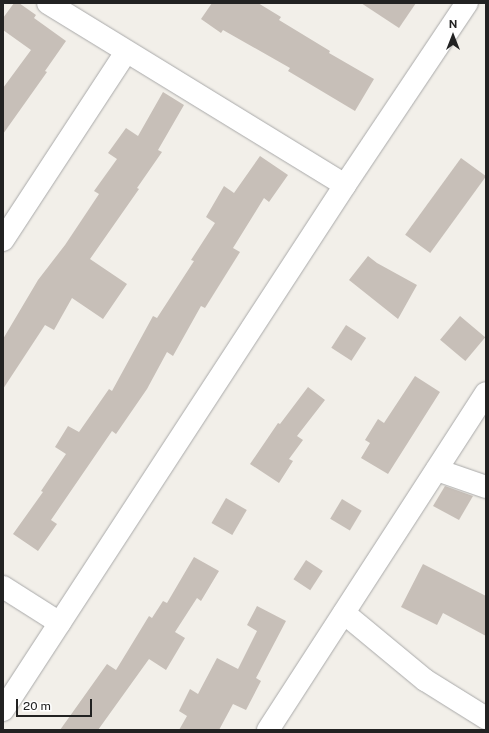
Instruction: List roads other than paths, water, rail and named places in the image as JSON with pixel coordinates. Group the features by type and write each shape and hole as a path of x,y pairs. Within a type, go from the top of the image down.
{"street":[{"path":"48,3 345,185"},
{"path":"3,710 345,185 467,3"},
{"path":"3,240 126,52"},
{"path":"268,730 486,393"},
{"path":"437,470 486,487"},
{"path":"3,587 60,623"},
{"path":"344,613 426,680 486,718"}]}
